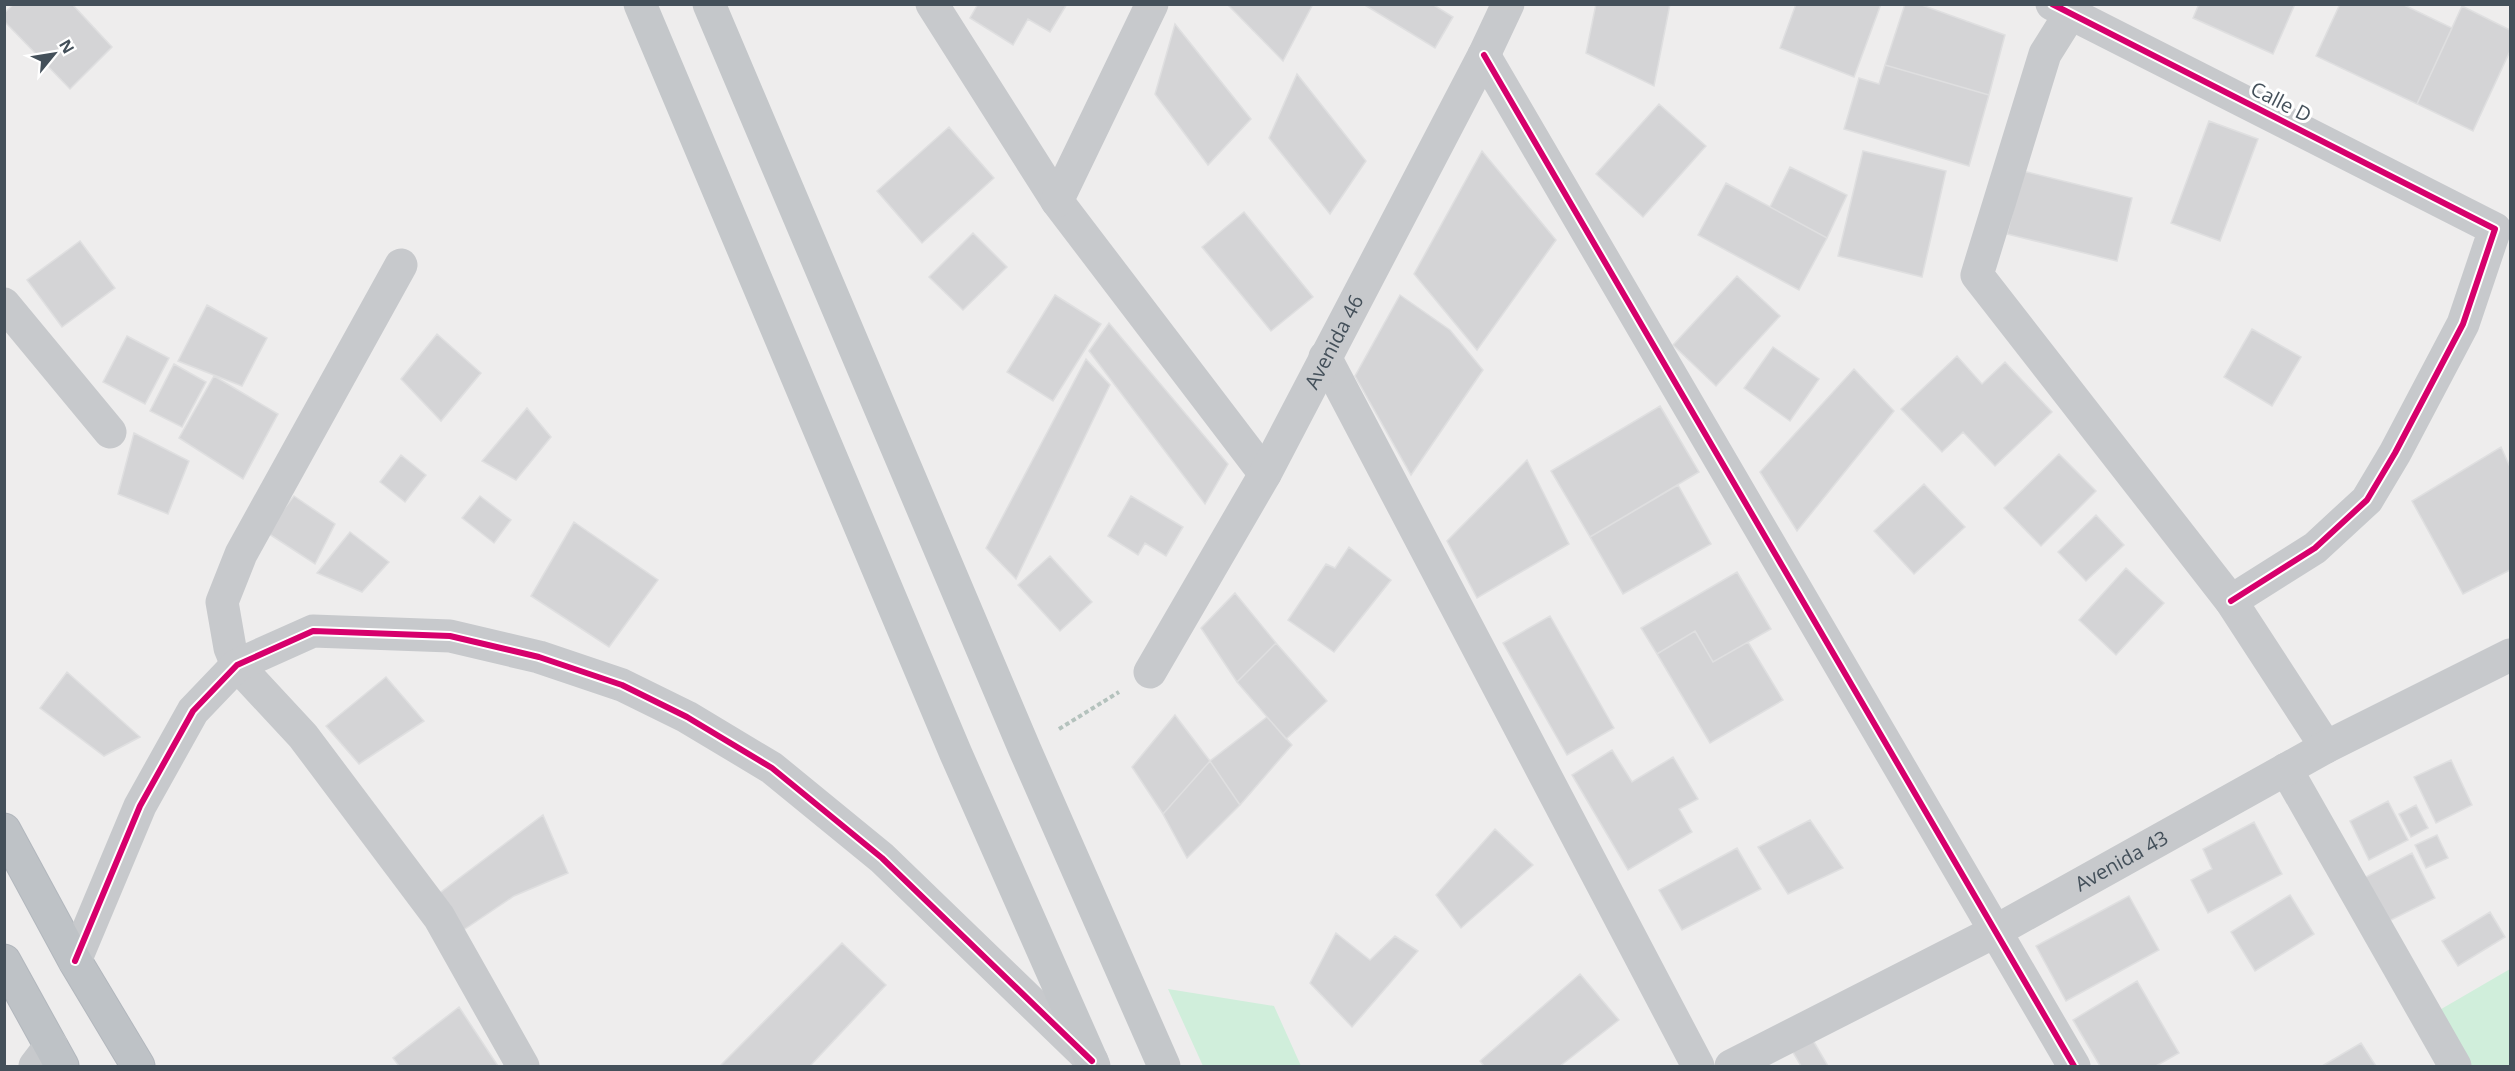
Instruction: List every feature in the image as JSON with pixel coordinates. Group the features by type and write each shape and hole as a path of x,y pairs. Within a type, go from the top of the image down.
{"highway":[{"path":"4,830 75,961 138,1066"},
{"path":"4,961 49,1059"}],"main road":[{"path":"640,4 951,743 1093,1064"},
{"path":"709,4 1025,750 1164,1066"}],"street":[{"path":"932,4 1057,201 1265,474"},
{"path":"1057,201 1152,4"},
{"name":"Avenida 46","path":"1150,672 1265,474 1484,55 1508,4"},
{"path":"2061,9 1977,275 2231,601 2326,747"},
{"name":"Calle D","path":"2061,9 2495,229 2463,324 2395,453 2367,500 2315,548 2231,601"},
{"path":"1484,55 2074,1066"},
{"path":"401,265 241,554 222,602 230,648 237,665 303,736 439,917 523,1066"},
{"path":"4,304 110,432"},
{"path":"1325,357 1698,1066"},
{"path":"75,961 140,806 193,711 237,665 313,631 396,632 450,636 538,657 622,685 687,717 772,768 882,858 1093,1064"},
{"name":"Avenida 43","path":"1731,1066 1994,932 2326,747 2511,655"},
{"path":"2286,769 2455,1066"}],"path":[{"path":"1025,750 1150,672"}],"green space":[{"path":"2510,969 2510,1066 2459,1066 2431,1015"},
{"path":"1168,989 1274,1006 1301,1066 1203,1066"}],"building":[{"path":"14,4 72,4 112,47 70,89 4,21 4,13"},
{"path":"978,4 1067,4 1050,32 1028,19 1013,45 970,18"},
{"path":"1227,4 1313,4 1283,61"},
{"path":"1363,4 1432,4 1453,17 1435,48"},
{"path":"1596,4 1670,4 1654,86 1586,53"},
{"path":"1796,4 1881,4 1854,77 1780,48"},
{"path":"1905,4 1919,4 2005,35 1989,95 1885,65"},
{"path":"2199,4 2295,4 2273,54 2193,18"},
{"path":"2340,4 2402,4 2452,28 2417,104 2316,56"},
{"path":"2462,6 2510,30 2510,51 2473,131 2417,104"},
{"path":"1175,24 1251,119 1208,165 1155,94"},
{"path":"1885,65 1989,95 1969,166 1844,129 1859,78 1879,84"},
{"path":"1297,74 1366,161 1330,214 1269,138"},
{"path":"1659,104 1706,146 1643,217 1596,174"},
{"path":"2209,121 2258,139 2220,241 2171,223"},
{"path":"949,127 994,178 922,243 877,191"},
{"path":"1482,151 1556,240 1477,350 1414,274"},
{"path":"1863,151 1946,171 1922,277 1838,256"},
{"path":"1790,167 1847,195 1827,238 1770,207"},
{"path":"2023,171 2132,198 2117,261 2007,234"},
{"path":"1726,183 1827,238 1799,290 1698,235"},
{"path":"1244,212 1313,297 1271,331 1202,247"},
{"path":"973,233 1007,267 963,310 929,277"},
{"path":"80,241 115,288 62,327 27,280"},
{"path":"1737,276 1780,316 1716,386 1673,345"},
{"path":"1055,295 1101,324 1053,401 1007,372"},
{"path":"1400,295 1450,330 1483,370 1411,475 1355,376"},
{"path":"207,305 267,338 242,386 178,361"},
{"path":"1109,323 1228,464 1205,504 1089,351"},
{"path":"2252,329 2301,357 2272,406 2224,377"},
{"path":"437,334 481,373 441,421 401,379"},
{"path":"127,336 169,358 145,404 103,382"},
{"path":"1773,347 1819,379 1790,421 1744,388"},
{"path":"1957,356 1982,384 2005,362 2052,412 1995,466 1963,432 1942,452 1901,409"},
{"path":"1086,359 1110,385 1016,579 986,548"},
{"path":"174,364 206,382 182,427 150,411"},
{"path":"1854,369 1894,411 1797,531 1760,472"},
{"path":"214,376 278,414 243,479 179,438"},
{"path":"1660,406 1699,472 1590,537 1551,471"},
{"path":"527,408 551,437 516,480 482,461"},
{"path":"134,433 189,461 168,514 118,494"},
{"path":"2501,447 2510,467 2510,570 2463,594 2412,501"},
{"path":"2059,454 2096,491 2041,546 2004,508"},
{"path":"401,455 426,475 405,502 380,482"},
{"path":"1527,460 1569,544 1477,598 1447,541"},
{"path":"1924,484 1965,527 1914,574 1874,531"},
{"path":"1678,485 1711,544 1623,594 1590,537"},
{"path":"294,496 335,524 315,564 266,532"},
{"path":"480,496 511,520 494,543 462,518"},
{"path":"1131,496 1183,527 1166,556 1145,543 1138,555 1108,536"},
{"path":"2096,515 2124,545 2086,581 2058,552"},
{"path":"574,522 658,580 609,647 531,596"},
{"path":"350,532 389,562 362,592 317,573"},
{"path":"1349,547 1391,580 1334,652 1288,620 1326,564 1335,568"},
{"path":"1050,556 1092,602 1060,631 1018,585"},
{"path":"2126,568 2164,603 2116,655 2079,620"},
{"path":"1737,572 1771,629 1713,662 1695,631 1657,654 1641,628"},
{"path":"1235,593 1276,643 1237,682 1201,628"},
{"path":"1550,616 1614,728 1567,755 1503,643"},
{"path":"1695,631 1713,662 1748,642 1783,700 1710,743 1657,654"},
{"path":"1276,643 1327,701 1286,739 1237,682"},
{"path":"67,672 140,737 104,756 40,708"},
{"path":"386,677 424,721 359,764 326,726"},
{"path":"1175,715 1210,761 1163,814 1132,767"},
{"path":"1267,717 1292,745 1240,805 1210,761"},
{"path":"1612,750 1632,782 1673,757 1698,799 1679,809 1692,832 1628,870 1572,775"},
{"path":"2451,760 2472,805 2436,823 2414,777"},
{"path":"1210,761 1240,805 1187,858 1163,814"},
{"path":"2388,801 2408,840 2369,860 2350,821"},
{"path":"2416,805 2428,828 2411,837 2399,814"},
{"path":"543,815 568,873 514,896 459,933 437,895"},
{"path":"1810,820 1843,868 1788,894 1758,847"},
{"path":"2254,822 2282,874 2208,913 2191,880 2212,869 2203,849"},
{"path":"1495,829 1533,865 1461,928 1436,895"},
{"path":"2437,835 2448,858 2426,868 2415,845"},
{"path":"1737,848 1761,889 1682,930 1659,890"},
{"path":"2412,853 2435,898 2383,924 2360,880"},
{"path":"2290,895 2314,934 2255,971 2231,932"},
{"path":"2129,896 2159,950 2066,1001 2036,946"},
{"path":"2490,912 2505,937 2458,966 2442,941"},
{"path":"1336,933 1370,960 1395,936 1418,951 1352,1027 1310,983"},
{"path":"842,943 886,985 810,1066 720,1066"},
{"path":"1580,974 1619,1020 1560,1066 1484,1066 1480,1061"},
{"path":"2137,981 2179,1053 2156,1066 2100,1066 2073,1020"},
{"path":"459,1007 498,1066 399,1066 393,1058"},
{"path":"1811,1037 1828,1066 1801,1066 1791,1049"},
{"path":"2361,1043 2376,1066 2322,1066"}],"cycle path":[{"path":"2052,4 2495,229 2463,324 2395,453 2367,500 2315,548 2231,601"},
{"path":"1484,55 2074,1066"},
{"path":"75,961 140,806 193,711 237,665 313,631 450,636 539,657 622,685 687,717 772,768 882,858 1092,1061"}]}
